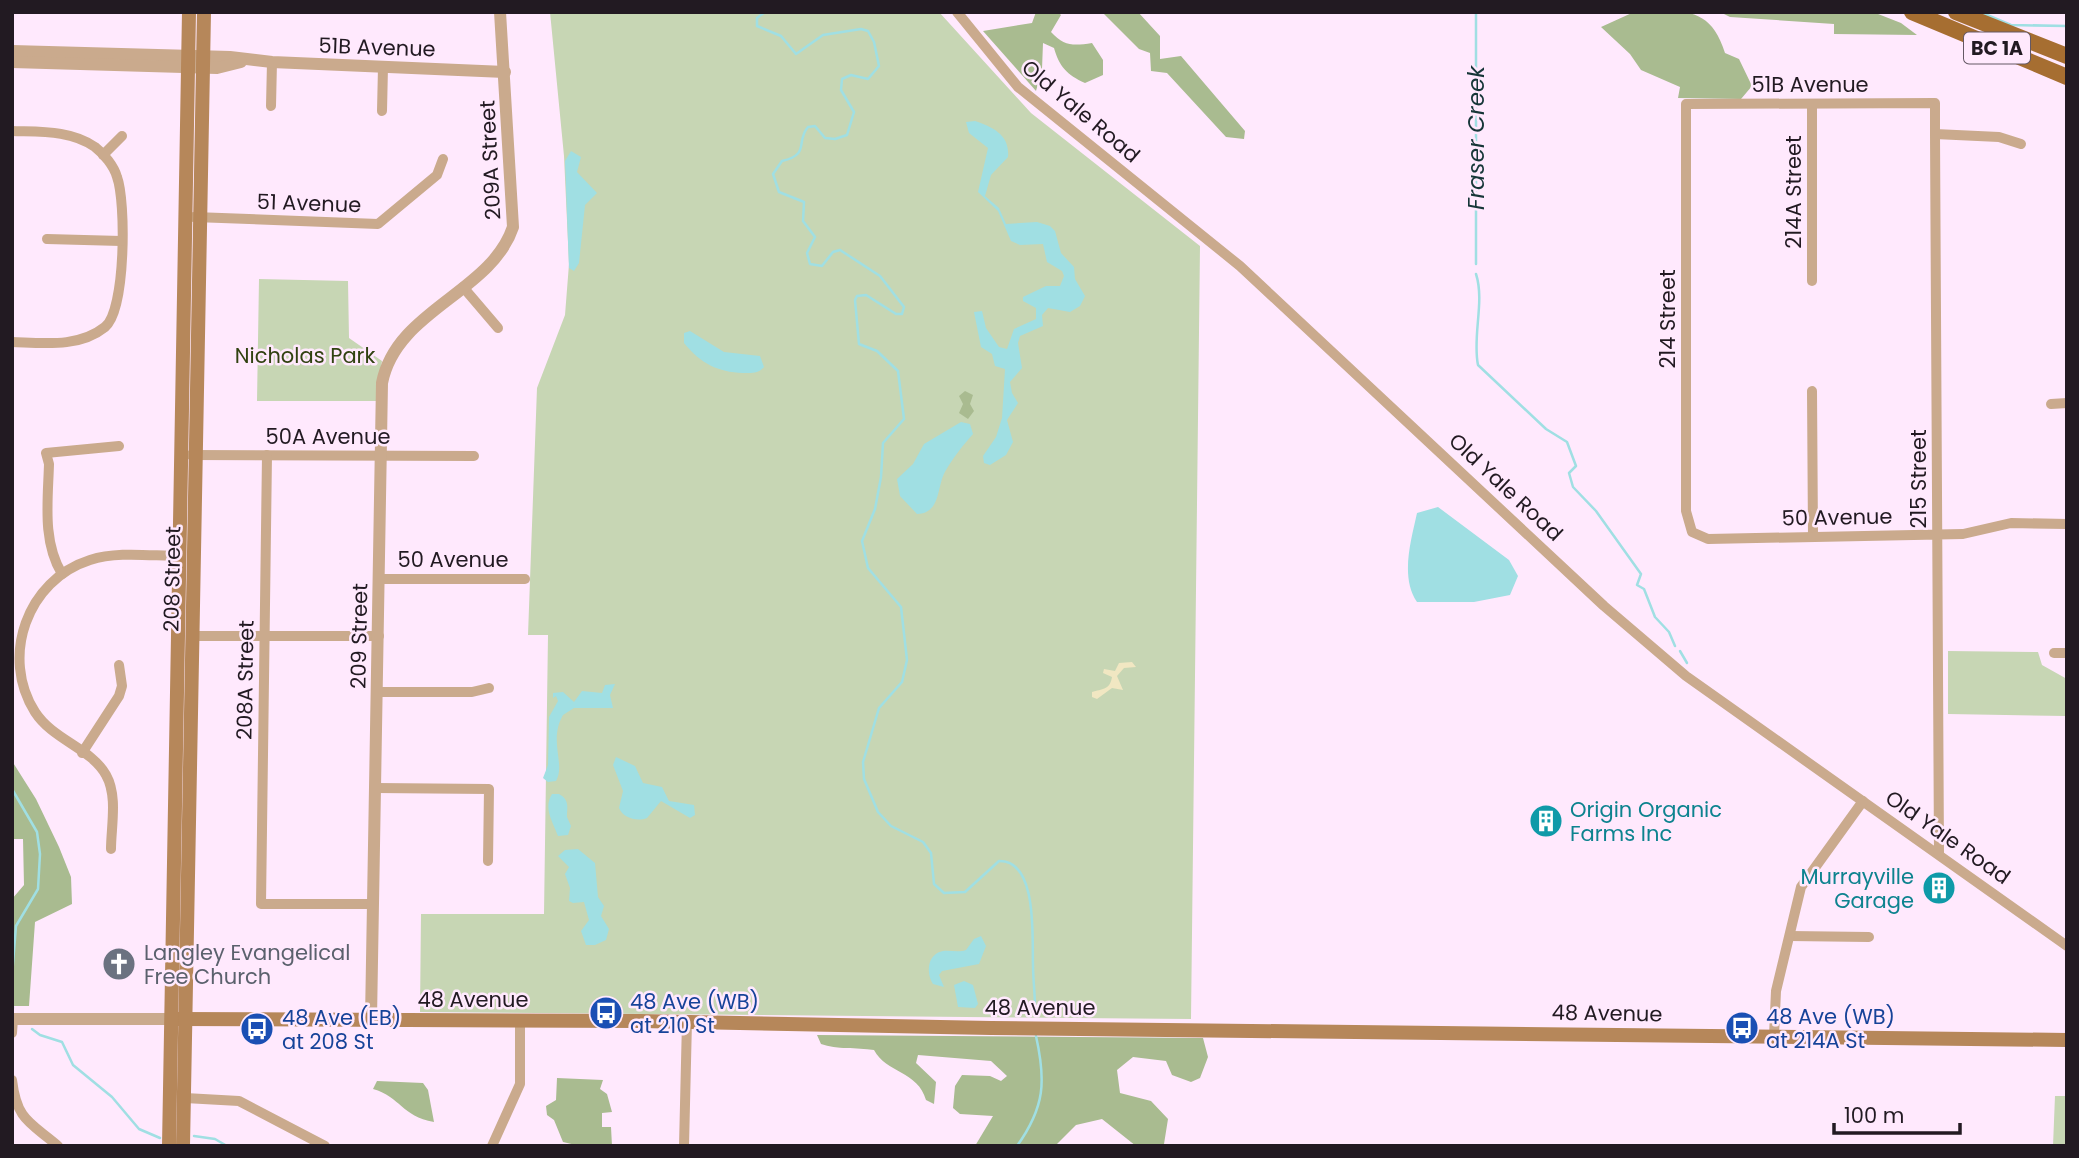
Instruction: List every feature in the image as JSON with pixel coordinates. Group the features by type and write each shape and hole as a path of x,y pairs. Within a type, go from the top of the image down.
{"main road":[{"name":"208 Street","path":"189,12 196,62"},
{"name":"208 Street","path":"169,1146 180,1020 192,636 189,455 192,217 196,62 204,12"},
{"name":"BC 1A","path":"1912,12 2067,77"},
{"name":"BC 1A","path":"1956,12 2067,56"},
{"name":"208 Street","path":"183,1146 185,1098 180,1020 180,556 189,455"},
{"name":"48 Avenue","path":"180,1020 687,1021 990,1028 2067,1040"}],"street":[{"name":"209A Street","path":"463,286 500,253 513,227 500,12"},
{"name":"Old Yale Road","path":"957,12 1017,87 1240,266 1604,606 1686,676 2067,946"},
{"name":"51B Avenue","path":"12,51 196,62"},
{"name":"51B Avenue","path":"12,62 249,61 505,72"},
{"path":"271,106 272,62"},
{"path":"382,111 383,67"},
{"name":"51B Avenue","path":"1686,104 1935,103"},
{"name":"215 Street","path":"1935,103 1939,854"},
{"name":"214 Street","path":"1686,104 1686,511 1692,532"},
{"name":"214A Street","path":"1812,104 1812,281"},
{"path":"12,131 72,136 94,146 117,174 124,205 120,276 112,318 107,325 65,344 12,342"},
{"path":"1935,134 2000,137 2021,144"},
{"path":"103,155 122,136"},
{"name":"51 Avenue","path":"192,217 378,224 437,175 443,159"},
{"path":"47,239 121,241"},
{"path":"463,286 498,328"},
{"name":"209 Street","path":"371,1019 382,383 391,355 410,331 463,286"},
{"path":"1812,390 1813,536"},
{"path":"2051,404 2067,403"},
{"path":"62,574 52,555 48,534 49,464 46,453 119,446"},
{"name":"50A Avenue","path":"189,455 474,456"},
{"name":"208A Street","path":"267,455 261,904 373,904"},
{"name":"50 Avenue","path":"1692,532 1708,539 1963,534 2011,523 2067,524"},
{"path":"111,849 110,785 100,768 41,721 28,698 16,663 23,632 30,610 46,587 80,564 109,556 180,556"},
{"name":"50 Avenue","path":"380,579 526,579"},
{"path":"192,636 379,636"},
{"path":"2053,653 2067,653"},
{"path":"82,753 119,696 122,686 119,665"},
{"path":"377,692 472,692 489,688"},
{"path":"376,788 489,789 488,861"},
{"path":"1774,1036 1776,991 1801,887 1863,801"},
{"path":"1790,936 1869,937"},
{"path":"12,1032 13,1019"},
{"name":"48 Avenue","path":"13,1019 180,1020"},
{"path":"492,1146 520,1084 520,1020"},
{"path":"684,1146 687,1021"},
{"path":"12,1080 16,1117 58,1146"},
{"path":"185,1098 239,1101 326,1146"}],"green space":[{"path":"550,12 939,12 1031,113 1200,246 1191,1019 420,1012 421,914 544,914 548,635 528,635 537,388 565,315 569,264 564,156"},
{"name":"Nicholas Park","path":"259,279 348,281 349,338 382,361 376,401 257,401"},
{"path":"1948,651 2038,652 2042,665 2067,679 2066,716 1948,714"},
{"path":"2067,1050 2067,1146 2053,1146 2055,1096 2065,1096"}],"shaded area":[{"path":"1036,12 1058,12 1061,15 1051,32 1060,40 1074,45 1092,43 1103,60 1103,75 1085,83 1079,80 1065,69 1054,48 1043,43 1042,69 1036,91 983,31 1032,23"},
{"path":"1102,12 1138,12 1160,36 1160,59 1181,56 1245,131 1244,139 1226,137 1167,73 1151,71 1150,53 1139,49"},
{"path":"1634,12 1690,13 1701,18 1710,25 1725,53 1739,59 1752,86 1741,99 1678,98 1680,87 1641,70 1630,54 1601,27"},
{"path":"1720,12 1873,12 1901,23 1917,35 1834,34 1834,24 1730,17"},
{"path":"975,121 999,133 1008,149 1008,157 991,175 985,196 999,208 1006,224 1037,222 1050,226 1055,231 1061,253 1074,267 1075,279 1085,296 1080,306 1070,312 1048,308 1042,315 1043,326 1020,336 1018,343 1022,368 1010,382 1018,403 1007,420 1013,442 1006,455 990,465 984,463 983,456 996,437 1002,418 1005,369 995,366 992,354 981,347 974,312 982,311 986,328 999,347 1007,349 1014,329 1036,319 1036,308 1023,301 1023,297 1046,286 1060,286 1064,276 1062,271 1047,262 1043,244 1020,245 1011,241 998,211 978,192 988,148 969,133 966,122"},
{"path":"571,151 581,157 577,172 597,193 585,205 579,263 574,271 569,268 565,161"},
{"path":"690,331 724,352 760,356 764,367 757,372 743,373 710,366 684,343 684,333"},
{"path":"965,391 973,395 970,404 974,411 968,419 959,413 963,404 959,396"},
{"path":"961,422 970,424 973,434 946,470 935,504 931,509 917,514 900,496 897,479 913,464 924,444"},
{"path":"1438,507 1509,560 1518,576 1510,595 1474,602 1417,602 1409,581 1408,559 1417,513"},
{"path":"615,684 610,695 613,708 574,708 563,715 557,734 559,774 556,781 548,782 543,778 548,765 549,717 558,701 556,696 553,698 553,693 563,692 574,702 582,691 602,693 605,685"},
{"path":"616,757 635,766 643,783 662,787 669,801 694,805 695,815 690,818 661,801 647,818 627,817 619,808 623,791 613,765"},
{"path":"12,761 36,799 71,877 72,904 35,922 29,1006 12,1006 12,899 24,885 23,839 12,839"},
{"path":"552,794 563,796 566,802 571,826 568,835 558,836 548,804"},
{"path":"578,849 595,863 598,897 604,906 601,916 609,929 606,940 595,945 586,945 581,931 589,920 584,902 569,901 570,888 565,874 569,867 558,856 565,850"},
{"path":"981,936 986,946 979,964 942,971 939,975 944,987 933,984 929,975 929,964 934,956 943,951 966,950 974,939"},
{"path":"964,981 973,985 978,1004 975,1008 958,1007 954,985"},
{"path":"817,1035 1203,1038 1208,1057 1200,1078 1191,1082 1172,1075 1166,1061 1133,1057 1117,1070 1120,1093 1151,1101 1168,1119 1164,1144 1136,1146 1102,1119 1076,1125 1055,1146 975,1146 993,1116 960,1114 953,1108 955,1086 962,1075 990,1076 1001,1081 1007,1076 991,1061 918,1055 916,1063 936,1082 934,1104 926,1100 916,1083 879,1058 874,1050 827,1046 821,1044"},
{"path":"557,1078 603,1080 600,1089 607,1094 612,1112 602,1113 602,1127 611,1127 612,1146 580,1146 563,1142 554,1120 547,1115 546,1106 556,1100"},
{"path":"377,1081 423,1083 428,1090 434,1122 414,1115 390,1097 373,1089"}],"sand":[{"path":"1132,662 1136,667 1124,668 1117,676 1123,690 1112,688 1097,699 1092,697 1092,692 1105,688 1111,681 1112,677 1103,673 1104,669 1115,671 1119,663"}],"waterway":[{"path":"765,12 757,18 757,26 781,36 796,54 823,35 861,29 868,31 874,42 879,66 868,79 851,75 842,79 841,90 854,112 847,135 835,139 825,138 815,126 808,127 804,132 800,151 782,161 773,174 779,192 804,202 803,221 815,237 807,253 810,264 822,266 833,252 840,250 880,276 904,307 902,314 896,314 866,295 857,296 855,300 859,344 877,351 898,371 904,419 883,443 881,477 875,509 862,541 868,568 901,607 907,660 902,682 879,708 863,762 864,779 878,812 891,826 923,842 931,853 934,884 944,893 965,892 999,861 1012,864 1021,873 1027,886 1032,920 1035,1008"},
{"name":"Fraser Creek","path":"1476,12 1476,264"},
{"path":"1980,12 2011,25 2067,26"},
{"name":"Fraser Creek","path":"1476,274 1479,296 1476,342 1478,365 1546,429 1567,442 1576,466 1569,473 1573,487 1596,511 1641,574 1637,585 1644,589 1655,617 1669,632 1675,646"},
{"name":"Fraser Creek","path":"1680,651 1687,663"},
{"path":"12,789 37,832 40,854 38,889 16,926 12,976"},
{"path":"12,997 13,1008"},
{"path":"32,1029 40,1035 62,1042 73,1065 112,1097 139,1129 160,1138"},
{"path":"1017,1146 1033,1119 1041,1093 1041,1067 1036,1036"},
{"path":"194,1136 215,1139 227,1146"}],"place":[{"name":"Origin Organic Farms Inc","path":"1546,821"},
{"name":"Murrayville Garage","path":"1939,888"},
{"name":"Langley Evangelical Free Church","path":"119,964"},
{"name":"48 Ave (WB) at 210 St","path":"606,1013"},
{"name":"48 Ave (WB) at 214A St","path":"1742,1028"},
{"name":"48 Ave (EB) at 208 St","path":"257,1029"}]}
